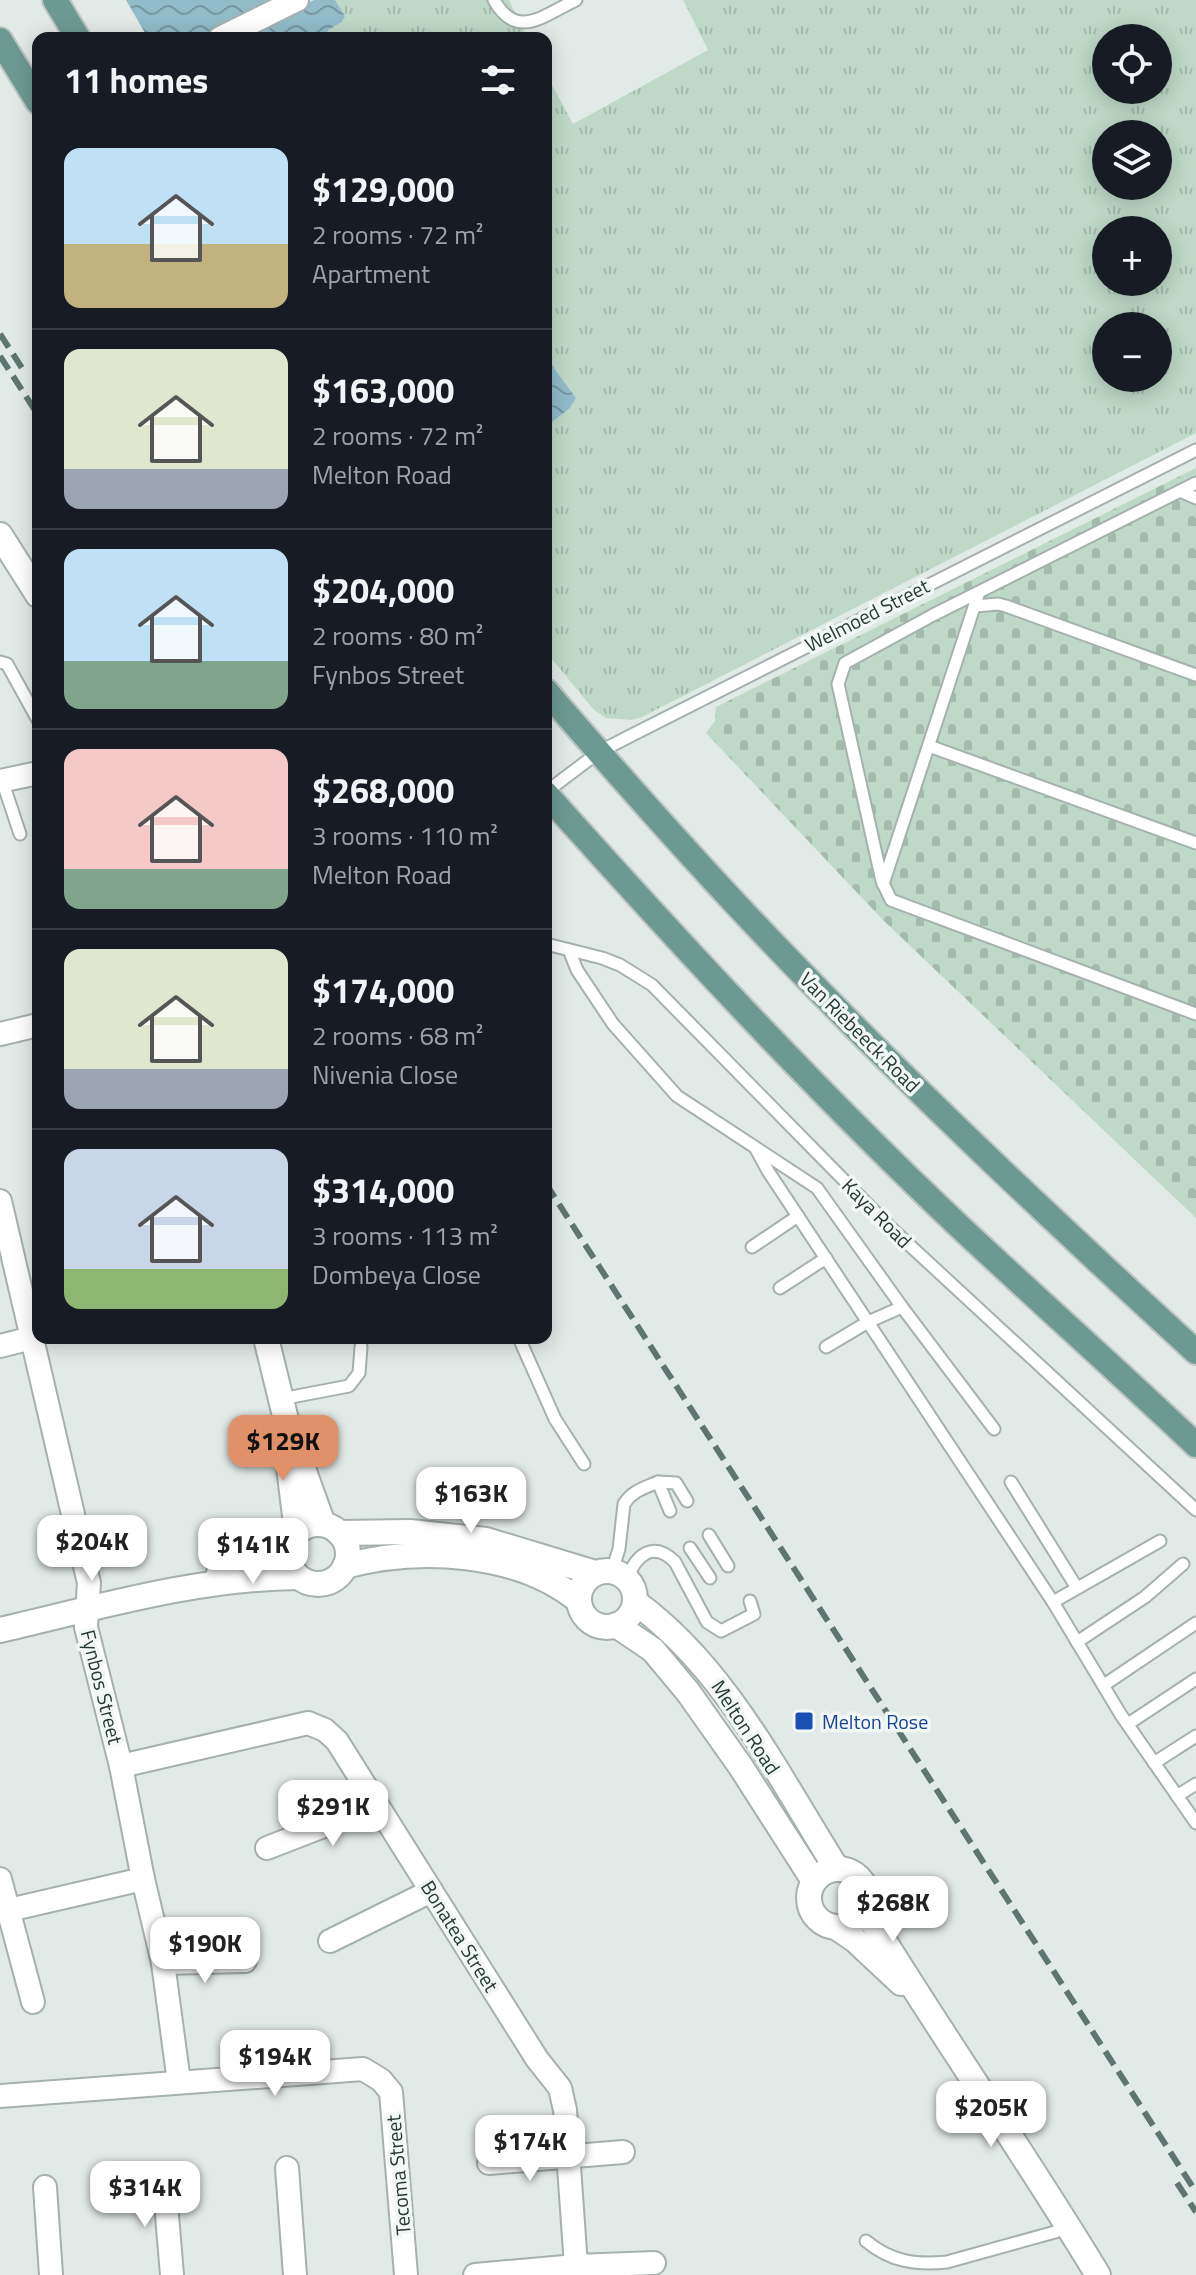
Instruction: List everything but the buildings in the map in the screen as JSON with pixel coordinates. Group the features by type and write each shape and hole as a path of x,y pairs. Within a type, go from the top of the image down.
{"main road":[{"path":"55,0 74,32"},
{"path":"0,40 32,92"},
{"name":"Van Riebeeck Road","path":"552,698 745,915 920,1093 1196,1352"},
{"path":"552,800 677,939 801,1070 959,1226 1196,1445"}],"street":[{"path":"232,32 297,0"},
{"path":"0,535 32,586"},
{"path":"1,780 32,774"},
{"path":"0,1034 32,1026"},
{"name":"Fynbos Street","path":"0,1201 32,1338"},
{"path":"0,1346 32,1338"},
{"name":"Fynbos Street","path":"33,1344 89,1583 87,1632 121,1766 163,1963 179,2082"},
{"path":"0,1630 196,1584 298,1577 315,1584 338,1576 345,1566 347,1548 331,1529 287,1424 267,1344"},
{"path":"287,1424 293,1538 288,1562 298,1577"},
{"path":"196,1584 293,1538 304,1527 410,1532 486,1540 612,1574 632,1586 635,1602 632,1612 616,1625 599,1626 585,1616 579,1601 556,1584 526,1572 461,1557 377,1558 345,1566"},
{"path":"579,1601 582,1584 612,1574"},
{"name":"Melton Road","path":"635,1602 663,1622 710,1671 837,1869"},
{"name":"Melton Road","path":"616,1625 653,1650 688,1692 741,1767 814,1881"},
{"name":"Bonatea Street","path":"121,1766 308,1723 325,1730 337,1741 537,2059 560,2088 565,2110 576,2266"},
{"path":"267,1848 334,1822 371,1797"},
{"path":"836,1927 853,1923 865,1910 867,1895 863,1883 850,1872 837,1869 824,1872 814,1881 809,1899 811,1911 819,1921 836,1927 855,1940 920,2000"},
{"path":"0,1879 3,1911 33,2002"},
{"path":"3,1911 143,1879"},
{"path":"330,1941 431,1891"},
{"path":"865,1910 1098,2275"},
{"path":"163,1963 245,1961"},
{"name":"Tecoma Street","path":"0,2096 363,2069 381,2080 391,2092 406,2275"},
{"path":"489,2163 623,2152"},
{"path":"287,2168 295,2275"},
{"path":"164,2180 172,2275"},
{"path":"45,2187 51,2275"},
{"path":"475,2275 654,2263"}],"lane":[{"path":"494,0 507,18 519,23 534,20 576,0"},
{"name":"Welmoed Street","path":"552,788 599,752 1196,450"},
{"path":"1196,483 845,663 838,684 883,884 891,900 1196,1014"},
{"path":"1180,491 1196,498"},
{"path":"883,884 979,592"},
{"path":"975,606 1006,606 1196,675"},
{"path":"0,662 7,664 32,709"},
{"path":"929,746 1196,843"},
{"path":"1,780 20,834"},
{"name":"Kaya Road","path":"552,946 620,965 652,985 891,1228 1196,1510"},
{"path":"569,950 577,970 613,1024 677,1096 817,1188 994,1429"},
{"path":"756,1149 1053,1602 1128,1724 1196,1823"},
{"path":"752,1247 798,1216"},
{"path":"780,1288 826,1258"},
{"path":"826,1347 868,1322 902,1307"},
{"path":"522,1344 555,1419 584,1464"},
{"path":"281,1399 349,1386 359,1373 361,1347"},
{"path":"658,1482 670,1511"},
{"path":"612,1574 619,1549 624,1504 635,1491 658,1482 676,1483 687,1501"},
{"path":"1011,1482 1077,1588"},
{"path":"709,1535 728,1566"},
{"path":"1053,1602 1160,1541"},
{"path":"690,1548 710,1578"},
{"path":"612,1574 633,1564 641,1556 661,1552 675,1562 711,1627 721,1631 754,1614 750,1601"},
{"path":"1077,1642 1145,1597 1183,1564"},
{"path":"731,1612 738,1623"},
{"path":"1104,1685 1196,1623"},
{"path":"1128,1724 1196,1679"},
{"path":"1154,1763 1196,1736"},
{"path":"1177,1796 1196,1784"},
{"path":"866,2241 893,2258 912,2264 929,2264 947,2262 1068,2226"}],"green space":[{"path":"335,0 509,0 524,32 328,32 342,22 345,16"},
{"path":"683,0 1196,0 1196,433 642,717 632,720 606,718 594,710 552,659 552,422 570,408 576,398 552,365 552,85 573,124 708,50"},
{"path":"1196,468 1196,1218 883,920 706,733 715,721 716,707"}],"water":[{"path":"126,0 277,0 215,32 145,32"},
{"path":"314,0 335,0 345,16 342,22 328,32 248,32"},
{"path":"552,365 576,398 570,408 552,422"}],"railway":[{"path":"0,334 22,368"},
{"path":"0,356 32,406"},
{"path":"552,1193 1196,2192"},
{"path":"1177,2183 1196,2212"}],"place":[{"name":"Melton Rose","path":"804,1721"}]}
